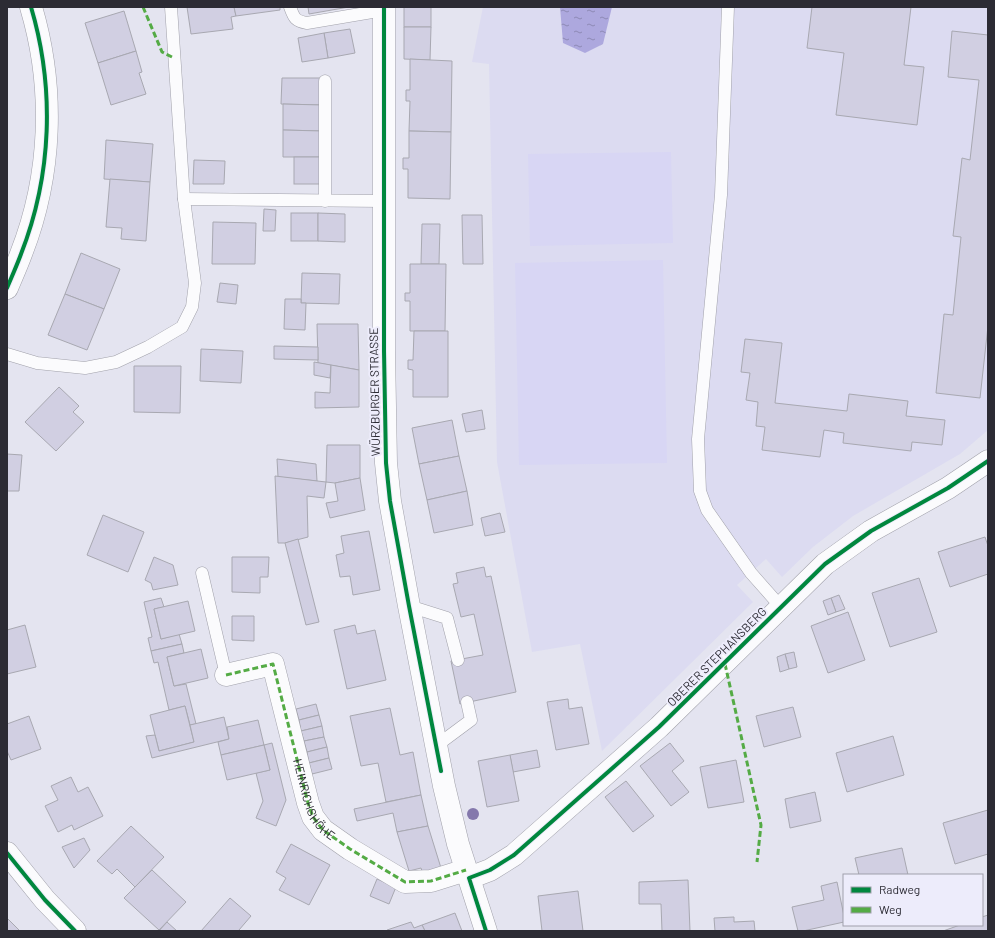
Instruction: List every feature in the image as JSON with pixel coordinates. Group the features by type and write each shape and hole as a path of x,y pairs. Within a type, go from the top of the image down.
{"street":[{"path":"7,288 22,253 34,212 42,179 47,141 47,97 43,57 31,7"},
{"name":"WÜRZBURGER STRASSE","path":"384,8 384,395 386,463 390,500 436,746 451,816 467,874 486,931"},
{"name":"OBERER STEPHANSBERG","path":"467,874 490,870 514,855 660,727 820,568 871,531 948,488 988,461"},
{"name":"HEINRICHSHÖHE","path":"226,675 273,664 308,803 313,817 323,830 350,849 405,882 431,881 467,874"},
{"path":"7,853 45,900 75,931"}],"lane":[{"path":"7,354 37,363 85,368 116,362 148,347 182,327 192,307 195,283 184,199 171,7"},
{"path":"290,7 293,16 298,22 307,23 384,8"},
{"path":"728,7 721,195 698,439 700,491 707,510 751,573 781,607"},
{"path":"325,81 325,201"},
{"path":"184,199 383,201"},
{"path":"202,573 226,675"},
{"path":"409,606 447,618 458,660"},
{"path":"436,746 471,720 467,702"}],"shaded area":[{"path":"483,7 988,7 988,430 960,454 853,516 813,547 782,577 766,559 737,585 753,602 602,751 580,644 532,652 497,462 489,64 472,62"},
{"path":"671,152 673,243 530,246 528,154"},
{"path":"663,260 667,463 519,465 515,263"}],"water":[{"path":"560,7 612,7 603,44 585,53 563,43"}],"building":[{"path":"187,7 234,7 236,16 231,17 233,29 191,34"},
{"path":"234,7 280,7 280,10 236,16"},
{"path":"308,7 349,7 309,14"},
{"path":"404,7 431,7 431,27 404,27"},
{"path":"812,7 911,7 904,65 924,67 917,125 836,115 844,53 807,48"},
{"path":"124,11 136,51 98,63 85,23"},
{"path":"404,27 431,27 430,60 404,59"},
{"path":"350,29 355,53 328,58 324,33"},
{"path":"952,31 988,35 988,326 980,398 936,393 944,314 953,315 961,237 953,236 962,158 970,160 979,80 948,77"},
{"path":"324,33 328,58 302,62 298,38"},
{"path":"136,51 142,72 139,73 146,94 111,105 98,63"},
{"path":"410,59 452,61 451,132 409,131 410,101 406,101 406,90 410,90"},
{"path":"282,78 322,78 322,105 281,104"},
{"path":"283,104 322,105 322,131 283,130"},
{"path":"283,130 322,131 321,157 283,157"},
{"path":"409,131 451,132 450,199 408,198 408,169 403,169 403,158 409,158"},
{"path":"106,140 153,144 150,182 104,179"},
{"path":"294,157 321,157 321,184 294,184"},
{"path":"194,160 225,161 224,184 193,184"},
{"path":"110,179 150,182 146,241 121,239 122,228 106,227"},
{"path":"264,209 276,210 275,231 263,231"},
{"path":"291,213 318,213 318,241 291,241"},
{"path":"318,213 345,214 345,242 318,241"},
{"path":"462,215 482,215 483,264 463,264"},
{"path":"213,222 256,223 255,264 212,264"},
{"path":"422,224 440,224 439,264 421,264"},
{"path":"81,253 120,269 104,309 65,294"},
{"path":"410,264 446,264 445,331 410,331 410,301 405,301 405,293 410,293"},
{"path":"302,273 340,274 339,304 301,303"},
{"path":"220,283 238,285 236,304 217,302"},
{"path":"65,294 104,309 87,350 48,335"},
{"path":"285,299 301,299 301,303 306,303 305,330 284,329"},
{"path":"317,324 358,324 359,370 318,363"},
{"path":"414,331 448,331 448,397 413,397 413,370 408,369 408,360 413,360"},
{"path":"745,339 782,343 775,403 847,411 849,394 908,401 906,416 945,420 942,445 912,442 911,451 843,443 844,433 824,430 820,457 762,450 765,427 756,426 758,402 746,400 750,373 741,372"},
{"path":"274,346 318,347 318,360 274,359"},
{"path":"201,349 243,351 241,383 200,381"},
{"path":"314,362 331,365 330,378 314,375"},
{"path":"331,365 359,370 359,407 315,408 315,392 330,393"},
{"path":"134,366 181,366 180,413 134,412"},
{"path":"59,387 79,406 73,412 84,422 56,451 25,422"},
{"path":"482,410 485,429 466,432 462,414"},
{"path":"452,420 459,456 419,464 412,428"},
{"path":"327,445 360,445 360,478 335,483 326,482"},
{"path":"7,454 22,455 19,491 7,491"},
{"path":"459,456 467,491 427,500 419,464"},
{"path":"277,459 316,464 317,481 278,477"},
{"path":"275,476 326,482 324,498 307,496 308,537 285,543 278,543"},
{"path":"360,478 365,510 330,518 326,503 338,501 335,483"},
{"path":"467,491 473,525 434,533 427,500"},
{"path":"500,513 505,532 485,536 481,518"},
{"path":"103,515 144,532 128,572 87,555"},
{"path":"369,531 380,590 353,595 350,576 340,577 336,555 344,553 341,536"},
{"path":"985,537 988,546 988,574 950,587 938,552"},
{"path":"298,539 319,622 306,625 285,543"},
{"path":"154,557 173,565 178,585 153,590 151,583 145,580"},
{"path":"232,557 269,557 268,577 260,577 260,593 232,592"},
{"path":"484,567 486,577 491,576 516,692 460,704 451,661 483,655 474,614 461,617 453,584 458,583 456,573"},
{"path":"919,578 937,632 890,647 872,593"},
{"path":"839,595 845,609 836,612 831,598"},
{"path":"161,598 164,607 154,609 161,639 179,634 182,644 151,651 148,638 152,637 144,602"},
{"path":"831,598 836,612 828,615 823,601"},
{"path":"188,601 195,631 161,639 154,609"},
{"path":"848,612 865,660 828,673 811,626"},
{"path":"232,616 254,616 254,641 232,640"},
{"path":"25,625 36,667 7,674 7,630"},
{"path":"355,625 357,634 375,630 386,680 347,689 334,630"},
{"path":"182,644 184,653 167,657 174,686 186,684 196,724 190,725 185,706 169,710 158,662 154,663 151,651"},
{"path":"201,649 208,678 174,686 167,657"},
{"path":"794,652 797,667 789,669 785,654"},
{"path":"785,654 789,669 780,672 777,657"},
{"path":"568,699 569,709 582,707 589,744 556,750 547,702"},
{"path":"316,704 319,715 299,720 296,709"},
{"path":"185,706 194,742 159,751 150,715"},
{"path":"793,707 801,737 764,747 756,716"},
{"path":"390,708 400,755 413,752 421,795 386,802 378,763 361,766 350,716"},
{"path":"319,715 322,726 301,731 299,720"},
{"path":"29,716 41,749 11,760 7,751 7,724"},
{"path":"224,717 229,739 152,758 146,736 155,735 159,751 194,742 190,725"},
{"path":"258,720 264,745 221,755 218,742 229,739 227,727"},
{"path":"322,726 324,737 304,741 301,731"},
{"path":"893,736 904,775 847,792 836,753"},
{"path":"324,737 327,747 307,752 304,741"},
{"path":"272,743 286,800 276,826 256,818 263,801 256,773 270,770 264,745"},
{"path":"670,743 684,761 672,771 689,792 671,806 640,766"},
{"path":"264,745 270,770 227,780 221,755"},
{"path":"327,747 329,758 309,763 307,752"},
{"path":"537,750 540,767 513,772 510,755"},
{"path":"510,755 519,801 487,807 478,761"},
{"path":"329,758 332,769 312,774 309,763"},
{"path":"736,760 744,802 708,808 700,767"},
{"path":"71,777 78,792 88,787 103,816 74,830 72,825 58,832 45,806 58,800 51,786"},
{"path":"626,781 654,816 633,832 605,797"},
{"path":"815,792 821,821 790,828 785,799"},
{"path":"421,795 428,826 397,832 393,813 357,821 354,809"},
{"path":"988,810 988,854 955,864 943,823"},
{"path":"131,826 164,857 135,887 117,869 112,874 97,861"},
{"path":"428,826 441,868 423,874 421,868 409,871 397,832"},
{"path":"84,838 90,850 74,868 62,847"},
{"path":"291,844 330,865 309,905 279,890 286,878 276,872"},
{"path":"902,848 908,874 859,874 855,858"},
{"path":"152,870 186,902 159,930 124,898"},
{"path":"377,879 396,887 389,904 370,896"},
{"path":"688,880 690,931 662,931 661,904 639,904 639,882"},
{"path":"837,882 843,911 843,922 798,931 792,907 824,900 821,886"},
{"path":"578,891 583,931 542,931 538,896"},
{"path":"230,898 251,916 239,930 241,931 201,931"},
{"path":"455,913 462,931 425,931 422,925"},
{"path":"988,915 988,931 943,931 957,926 983,926 983,917"},
{"path":"734,917 734,922 754,921 755,931 715,931 714,918"},
{"path":"7,918 20,931 7,931"},
{"path":"167,922 177,931 159,931"},
{"path":"411,922 414,928 422,925 425,931 387,930"}],"marked path":[{"path":"143,7 162,52 174,58"},
{"path":"226,675 273,664 308,803 313,817 323,830 350,849 405,882 431,881 466,870"},
{"path":"725,664 761,825 757,862"}],"cycle path":[{"path":"7,288 31,224 39,193 47,131 47,100 44,69 39,38 31,7"},
{"path":"384,7 384,351 386,463 390,501 441,771"},
{"path":"486,931 469,878 490,870 514,855 659,727 825,564 871,531 948,488 988,461"},
{"path":"7,853 45,900 75,931"}]}
